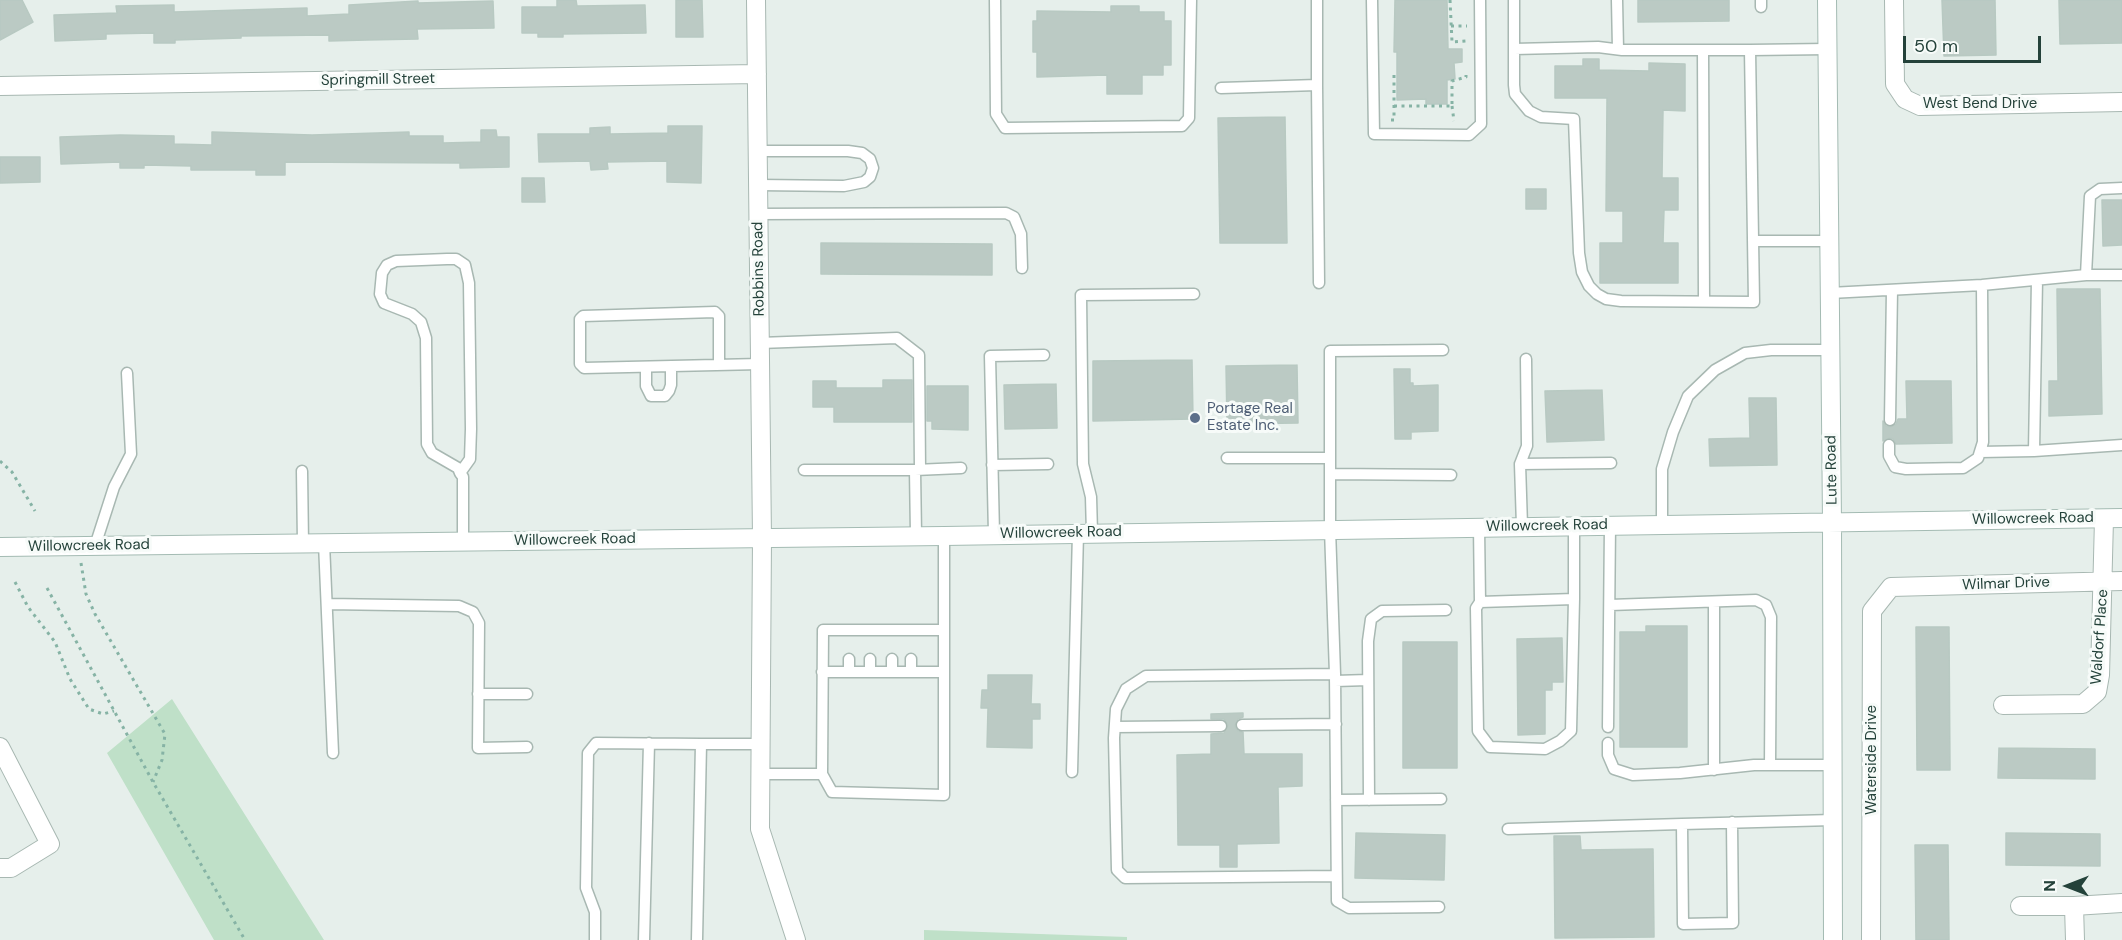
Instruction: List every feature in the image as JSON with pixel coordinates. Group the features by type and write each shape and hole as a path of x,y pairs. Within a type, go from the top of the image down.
{"street":[{"name":"Robbins Road","path":"756,0 762,538 760,829 795,940"},
{"name":"Lute Road","path":"1827,0 1833,940"},
{"name":"West Bend Drive","path":"1894,0 1895,84 1905,99 1920,106 2122,102"},
{"name":"Springmill Street","path":"0,86 756,74"},
{"name":"Willowcreek Road","path":"0,547 944,536 2113,518"},
{"name":"Waldorf Place","path":"2003,705 2083,704 2097,692 2113,581 2113,518"},
{"name":"Wilmar Drive","path":"1891,587 2113,581"},
{"name":"Waterside Drive","path":"1871,940 1872,611 1891,587"},
{"path":"0,747 50,844 11,868 0,868"},
{"path":"2020,906 2122,903"},
{"path":"2074,906 2075,940"}],"lane":[{"path":"995,0 996,114 1005,128 1182,126 1189,118 1191,0"},
{"path":"1317,0 1319,283"},
{"path":"1372,0 1374,134 1468,135 1481,124 1480,0"},
{"path":"1514,0 1515,94 1521,104 1540,117 1574,119 1578,253 1582,272 1589,286 1606,299 1754,302 1750,50"},
{"path":"1617,0 1618,49"},
{"path":"1514,49 1598,47 1702,50 1827,49"},
{"path":"1702,50 1704,302"},
{"path":"1221,88 1317,86"},
{"path":"758,151 862,153 870,159 873,168 870,177 864,182 844,186 758,185"},
{"path":"2086,275 2090,196 2100,189 2122,188"},
{"path":"758,214 1005,213 1014,217 1021,234 1022,268"},
{"path":"1753,241 1829,241"},
{"path":"460,473 470,459 471,429 469,283 465,265 456,259 396,261 387,265 382,273 380,294 384,303 412,314 421,322 426,338 427,444 432,453 458,468 460,473 463,477 464,541"},
{"path":"1830,293 1982,285 2086,275 2122,275"},
{"path":"2034,451 2037,280"},
{"path":"1889,445 1889,456 1895,467 1906,469 1963,468 1978,458 1983,442 1982,285"},
{"path":"1890,420 1892,290"},
{"path":"1072,772 1085,533 1091,497 1083,464 1081,296 1194,294"},
{"path":"718,365 718,316 715,312 584,316 580,319 580,364 584,368 671,367 760,364"},
{"path":"760,343 897,338 919,355 916,535"},
{"path":"1439,907 1348,908 1337,901 1336,724 1330,529 1330,351 1443,350"},
{"path":"1662,524 1662,469 1673,432 1688,396 1715,370 1745,353 1771,350 1831,350"},
{"path":"994,534 990,356 1044,355"},
{"path":"1522,526 1520,464 1527,446 1526,359"},
{"path":"646,367 648,392 651,396 665,396 671,385 671,367"},
{"path":"87,547 131,454 127,373"},
{"path":"1980,452 2122,446"},
{"path":"1227,458 1330,458"},
{"path":"1520,464 1611,463"},
{"path":"992,465 1048,464"},
{"path":"804,470 961,468"},
{"path":"302,471 303,544"},
{"path":"1330,474 1450,475"},
{"path":"1479,527 1480,602 1476,608 1478,731 1490,747 1545,749 1560,741 1570,731 1574,525"},
{"path":"1608,727 1610,525"},
{"path":"944,536 944,630 944,672 944,795 832,792 822,774 823,630 849,634 910,634 944,630"},
{"path":"324,543 333,753"},
{"path":"1480,602 1574,599"},
{"path":"1610,605 1756,600 1766,605 1771,617 1770,765"},
{"path":"1714,602 1714,770"},
{"path":"327,604 459,606 473,612 479,623 478,748 527,747"},
{"path":"1369,800 1368,641 1371,619 1382,611 1446,610"},
{"path":"849,659 849,672"},
{"path":"870,659 870,672"},
{"path":"892,659 892,672"},
{"path":"911,659 912,672"},
{"path":"822,672 944,672"},
{"path":"1336,876 1125,878 1117,870 1116,709 1126,689 1146,676 1368,680"},
{"path":"478,694 527,694"},
{"path":"1242,725 1336,724"},
{"path":"1115,727 1221,726"},
{"path":"596,940 596,912 586,888 588,753 596,743 760,744"},
{"path":"644,940 649,743"},
{"path":"1608,743 1608,755 1614,769 1633,775 1770,765 1832,765"},
{"path":"697,940 701,744"},
{"path":"760,774 822,774"},
{"path":"1336,800 1441,800"},
{"path":"1508,829 1833,820"},
{"path":"1682,824 1683,924 1733,923 1732,822"}],"path":[{"path":"1450,0 1452,42 1466,41 1466,49"},
{"path":"1461,121 1453,121 1452,81 1466,77 1466,66"},
{"path":"1387,120 1394,120 1394,73"},
{"path":"1394,106 1452,106"},
{"path":"0,461 12,472 35,511"},
{"path":"87,547 86,594 95,615 165,734 162,760 153,782"},
{"path":"15,582 28,607 56,642 70,679 88,709 103,714 114,711"},
{"path":"47,588 153,782 245,940"}],"green space":[{"path":"172,699 324,940 214,940 107,753"},
{"path":"924,930 1127,937 1127,940 924,940"}],"building":[{"path":"0,0 22,0 33,22 0,40"},
{"path":"557,0 576,0 577,6 645,5 646,33 563,34 563,37 538,37 538,33 522,33 522,7 557,7"},
{"path":"676,0 702,0 703,37 676,37"},
{"path":"1395,0 1447,0 1448,49 1462,49 1462,62 1454,63 1455,79 1447,80 1447,104 1426,104 1426,99 1397,100 1397,52 1394,52"},
{"path":"1638,0 1729,0 1729,21 1638,22"},
{"path":"1942,0 1995,0 1996,55 1944,56"},
{"path":"2059,0 2122,0 2122,43 2060,44"},
{"path":"418,1 418,3 493,1 494,28 417,29 418,39 329,41 329,35 241,36 241,38 154,43 154,33 106,34 106,39 55,41 54,15 117,13 116,6 174,5 174,12 307,8 307,16 349,14 349,5"},
{"path":"1111,6 1139,6 1139,12 1164,12 1164,21 1171,21 1171,65 1163,65 1163,75 1142,75 1142,94 1107,94 1107,75 1037,77 1037,52 1033,52 1033,21 1037,21 1037,11 1111,12"},
{"path":"1583,59 1599,59 1599,70 1649,71 1649,63 1685,64 1685,111 1663,110 1662,178 1678,178 1678,210 1664,210 1663,243 1678,243 1678,283 1600,283 1600,243 1623,243 1623,211 1606,211 1607,98 1555,98 1555,66 1583,66"},
{"path":"1285,117 1287,243 1220,243 1218,118"},
{"path":"668,126 702,126 701,183 667,182 667,161 607,162 608,169 591,170 590,161 539,162 538,134 590,134 590,128 610,127 610,134 668,133"},
{"path":"481,130 496,130 497,137 509,137 509,167 460,168 460,163 285,162 285,175 256,175 256,170 191,170 191,166 144,165 144,168 120,168 120,162 61,164 60,137 174,136 174,144 212,145 212,132 312,135 409,132 409,136 443,136 443,143 481,142"},
{"path":"0,157 40,157 40,182 0,183"},
{"path":"522,178 544,178 545,202 522,202"},
{"path":"1526,189 1546,189 1546,209 1526,209"},
{"path":"2102,200 2122,200 2122,245 2103,246"},
{"path":"821,243 992,244 992,275 821,274"},
{"path":"2057,289 2100,289 2102,414 2049,416 2049,381 2058,381"},
{"path":"1192,360 1193,419 1093,421 1093,361"},
{"path":"1297,365 1298,423 1227,424 1226,366"},
{"path":"1394,369 1410,369 1410,383 1413,383 1413,386 1438,385 1438,431 1411,432 1411,439 1395,439"},
{"path":"883,380 912,380 912,422 834,422 834,407 813,407 813,381 836,381 836,388 883,388"},
{"path":"1906,381 1951,381 1952,443 1896,444 1890,438 1883,441 1883,421 1886,426 1890,427 1896,424 1898,419 1907,419"},
{"path":"1056,384 1057,428 1005,429 1004,385"},
{"path":"927,386 968,386 968,430 932,429 932,421 927,421"},
{"path":"1602,390 1604,440 1547,442 1545,391"},
{"path":"1749,398 1776,398 1777,465 1710,466 1709,439 1750,438"},
{"path":"1646,626 1687,626 1687,747 1620,747 1620,632 1646,632"},
{"path":"1916,627 1949,627 1950,770 1917,770"},
{"path":"1562,638 1563,682 1552,682 1552,690 1545,690 1545,734 1518,735 1517,639"},
{"path":"1403,642 1457,642 1457,768 1403,768"},
{"path":"988,675 1032,675 1031,704 1040,704 1040,719 1032,719 1032,748 987,747 988,708 981,708 982,690 988,690"},
{"path":"1243,713 1243,717 1238,719 1235,726 1238,731 1243,732 1244,754 1302,754 1302,786 1278,787 1279,843 1237,844 1237,867 1220,867 1220,845 1178,845 1177,755 1211,754 1211,734 1224,733 1228,725 1224,719 1211,719 1211,714"},
{"path":"1999,748 2095,749 2095,779 1998,778"},
{"path":"1356,833 1445,835 1444,880 1355,878"},
{"path":"2006,833 2100,834 2100,866 2006,865"},
{"path":"1554,836 1580,836 1581,850 1653,849 1654,937 1555,938"},
{"path":"1915,845 1948,845 1949,940 1916,940"}],"place":[{"name":"Portage Real Estate Inc.","path":"1195,418"}]}
